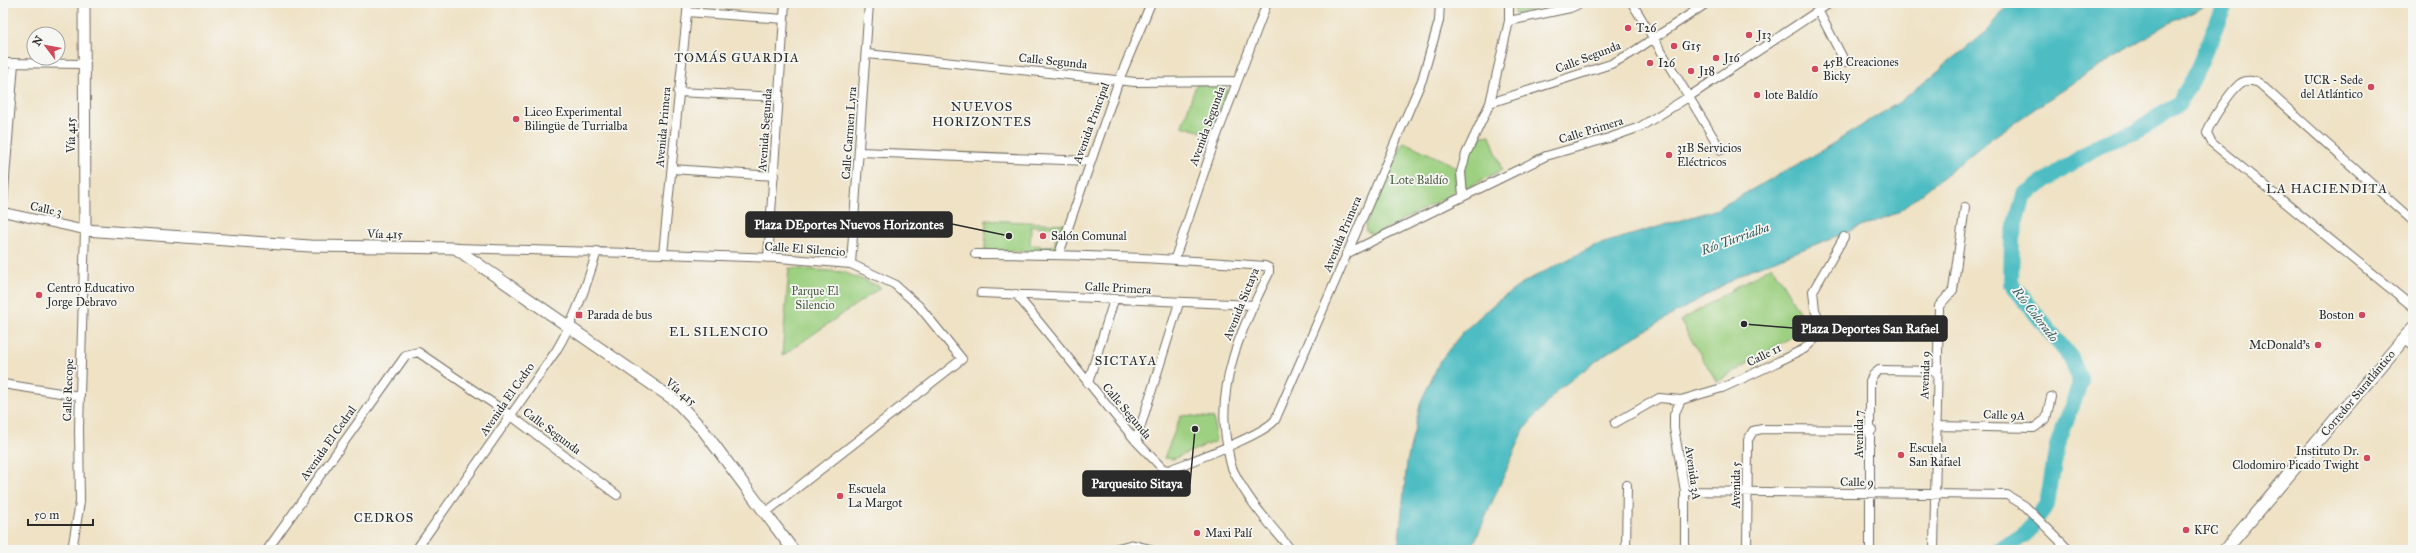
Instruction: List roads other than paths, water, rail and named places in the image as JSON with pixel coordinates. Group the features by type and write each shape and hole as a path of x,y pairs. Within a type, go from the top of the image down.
{"main road":[{"name":"Corredor Suratlántico","path":"2225,550 2409,341 2413,328"}],"street":[{"name":"Vía 415","path":"84,3 85,230 310,246 455,248 676,401 703,430 793,550"},
{"name":"Avenida Primera","path":"663,254 688,3"},
{"name":"Avenida Segunda","path":"768,258 785,3"},
{"name":"Calle Carmen Lyra","path":"851,264 867,54 869,3"},
{"name":"Avenida Principal","path":"1059,254 1119,80 1151,3"},
{"name":"Avenida Segunda","path":"1175,258 1236,81 1267,3"},
{"name":"Avenida Primera","path":"1227,446 1275,420 1422,80 1437,27 1440,3"},
{"path":"1462,196 1461,172 1466,154 1490,103 1509,21 1509,3"},
{"path":"1509,21 1570,8 1581,3"},
{"path":"1632,3 1690,96 1721,150"},
{"name":"Calle Segunda","path":"1490,103 1611,64 1630,54 1707,3"},
{"name":"Calle Primera","path":"1346,254 1546,156 1609,138 1640,127 1690,96 1830,3"},
{"path":"1818,10 1845,62"},
{"path":"687,12 784,19"},
{"name":"Calle Segunda","path":"867,54 1119,80 1236,81"},
{"path":"3,63 84,64"},
{"path":"3,203 14,63"},
{"path":"2413,221 2260,83 2251,80 2241,83 2210,122 2207,133 2212,144 2413,307"},
{"path":"678,92 779,97"},
{"path":"860,152 1090,161"},
{"path":"672,169 774,176"},
{"name":"Avenida 9","path":"1934,550 1939,306 1953,290 1965,207"},
{"name":"Calle 3","path":"3,212 85,230"},
{"name":"Calle Recope","path":"72,550 80,502 80,396 85,230"},
{"name":"Calle 11","path":"1615,423 1659,398 1681,400 1722,388 1804,348 1820,334 1822,325 1814,310 1813,291 1844,237"},
{"name":"Calle El Silencio","path":"455,248 597,251 768,258 851,264 894,284 919,306 962,359 765,513"},
{"name":"Avenida El Cedro","path":"416,550 570,328 583,296 597,251"},
{"name":"Avenida Sictaya","path":"975,254 1059,254 1175,258 1265,266 1269,268 1269,273 1240,336 1229,372 1223,421 1233,471 1245,492 1291,550"},
{"name":"Calle Primera","path":"981,293 1179,303 1253,305"},
{"name":"Calle Segunda","path":"1016,294 1136,441 1164,469 1169,470 1227,446"},
{"path":"1088,383 1114,300"},
{"path":"1136,441 1179,303"},
{"name":"Calle Segunda","path":"412,352 418,352 510,415 617,494"},
{"name":"Avenida El Cedral","path":"267,550 406,355 412,352"},
{"name":"Avenida 7","path":"1870,550 1872,430 1870,381 1878,370 1937,371"},
{"path":"3,384 80,396"},
{"name":"Calle 9A","path":"1936,426 2034,428 2046,419 2051,397"},
{"name":"Avenida 3A","path":"1681,400 1674,415 1674,428 1685,491 1685,550"},
{"name":"Avenida 5","path":"1747,550 1749,492 1748,440 1753,431 1762,429 1872,430"},
{"path":"1626,550 1627,485"},
{"name":"Calle 9","path":"1685,491 2007,495 2025,506 2069,550"},
{"path":"1116,550 1132,546 1148,550"}],"water":[{"name":"Río Turrialba","path":"2009,3 2211,3 2166,25 2071,84 1989,140 1897,213 1749,270 1607,353 1559,389 1525,428 1471,550 1398,550 1407,462 1421,401 1440,361 1462,333 1495,303 1526,281 1594,246 1715,210 1816,154 1901,101 1985,33"}],"waterway":[{"name":"Río Colorado","path":"1999,550 2024,536 2047,504 2057,446 2081,381 2071,358 2011,283 2012,238 2024,195 2101,144 2136,132 2179,103 2193,79 2226,3"}],"place":[{"name":"T26","path":"1628,28"},
{"name":"J13","path":"1749,35"},
{"name":"G15","path":"1674,46"},
{"name":"J16","path":"1716,58"},
{"name":"I26","path":"1650,63"},
{"name":"45B Creaciones Bicky","path":"1815,69"},
{"name":"J18","path":"1691,71"},
{"name":"UCR - Sede del Atlántico","path":"2371,87"},
{"name":"lote Baldío","path":"1757,95"},
{"name":"Liceo Experimental Bilingüe de Turrialba","path":"516,119"},
{"name":"31B Servicios Eléctricos","path":"1669,155"},
{"name":"Plaza DEportes Nuevos Horizontes","path":"1009,236"},
{"name":"Salón Comunal","path":"1043,236"},
{"name":"Centro Educativo Jorge Debravo","path":"39,295"},
{"name":"Parada de bus","path":"579,315"},
{"name":"Boston","path":"2362,315"},
{"name":"Plaza Deportes San Rafael","path":"1744,324"},
{"name":"McDonald's","path":"2318,345"},
{"name":"Parquesito Sitaya","path":"1195,429"},
{"name":"Escuela San Rafael","path":"1901,455"},
{"name":"Instituto Dr. Clodomiro Picado Twight","path":"2367,458"},
{"name":"Escuela La Margot","path":"840,496"},
{"name":"KFC","path":"2186,530"},
{"name":"Maxi Palí","path":"1197,533"}],"district":[{"name":"TOMÁS GUARDIA","path":"737,57"},
{"name":"NUEVOS HORIZONTES","path":"982,114"},
{"name":"LA HACIENDITA","path":"2327,188"},
{"name":"EL SILENCIO","path":"719,331"},
{"name":"SICTAYA","path":"1126,360"},
{"name":"CEDROS","path":"384,517"}],"park label":[{"name":"Lote Baldío","path":"1419,180"},
{"name":"Parque El Silencio","path":"815,298"}]}
